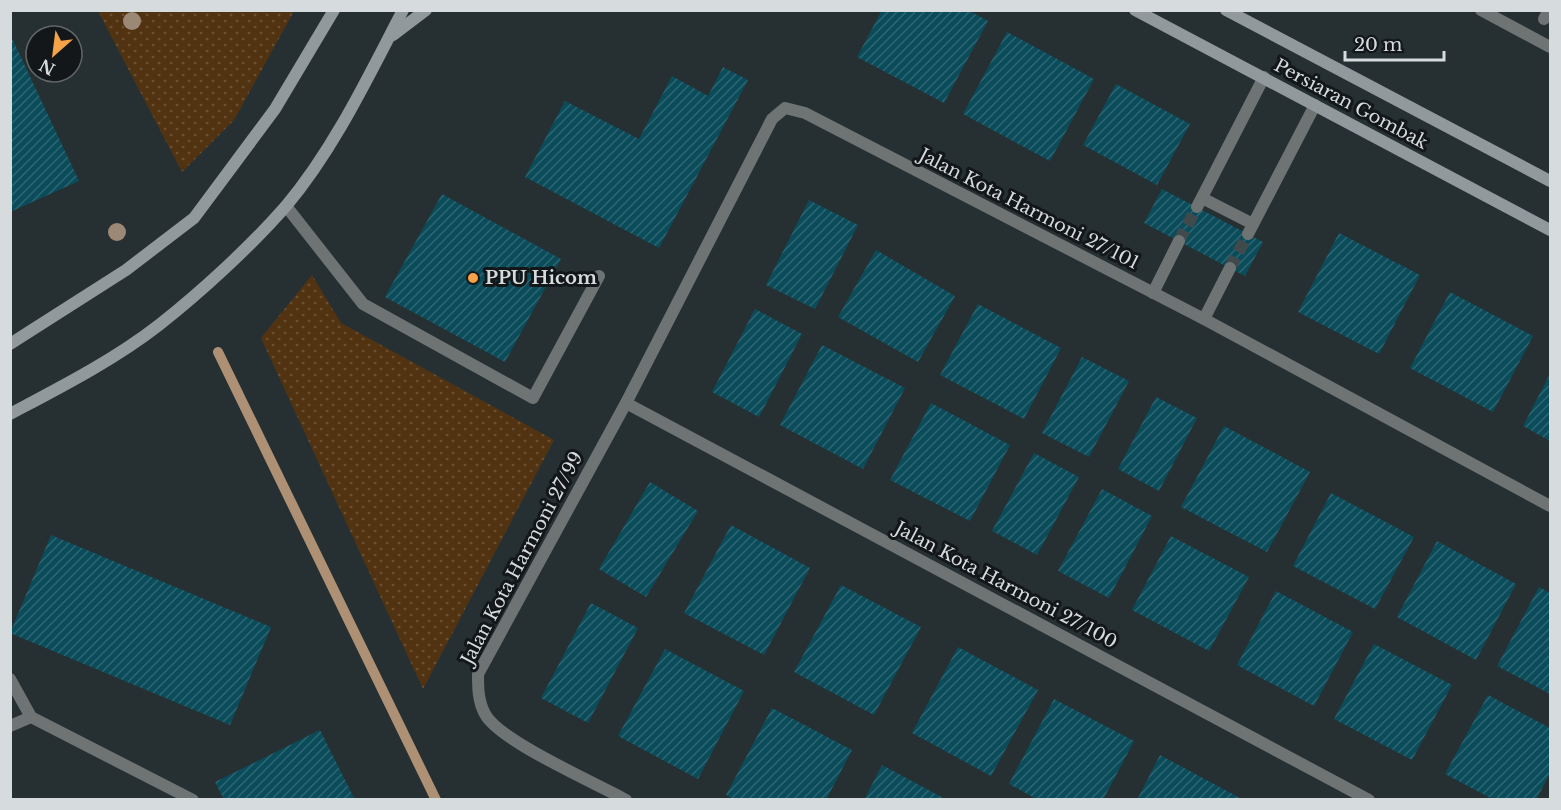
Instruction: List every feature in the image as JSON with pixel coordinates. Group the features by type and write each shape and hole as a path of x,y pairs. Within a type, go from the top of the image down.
{"main road":[{"path":"10,344 126,270 194,218 274,109 334,10"},
{"path":"10,414 78,377 159,325 223,269 286,206 326,148 403,10"},
{"path":"389,37 426,10"},
{"name":"Persiaran Gombak","path":"1135,10 1551,230"},
{"name":"Persiaran Gombak","path":"1226,10 1551,181"}],"street":[{"path":"1481,10 1551,47"},
{"path":"1264,77 1199,202 1251,229 1315,105"},
{"name":"Jalan Kota Harmoni 27/101","path":"626,403 772,119 785,108 805,113 1153,292 1551,506"},
{"path":"286,206 363,304 534,398 599,276"},
{"path":"1153,292 1179,242"},
{"path":"1204,319 1230,268"},
{"name":"Jalan Kota Harmoni 27/99","path":"626,403 478,674 478,696 485,716 508,737 626,800"},
{"name":"Jalan Kota Harmoni 27/100","path":"626,403 1369,800"},
{"path":"10,679 31,717 193,800"},
{"path":"10,726 31,717"}],"shaded area":[{"path":"98,11 294,11 234,120 182,172"},
{"path":"312,275 341,323 554,440 423,689 261,338"}],"building":[{"path":"882,10 968,10 988,21 944,103 857,57"},
{"path":"1007,32 1094,79 1050,161 963,114"},
{"path":"10,34 24,64 24,84 33,84 79,181 10,212"},
{"path":"723,67 748,80 659,248 525,177 565,101 639,139 672,76 708,96"},
{"path":"1116,84 1190,124 1157,185 1083,145"},
{"path":"1162,189 1263,242 1245,276 1144,223"},
{"name":"PPU Hicom","path":"442,194 561,259 505,362 385,297"},
{"path":"809,200 858,225 815,309 766,285"},
{"path":"1339,233 1420,275 1379,354 1298,312"},
{"path":"876,250 955,296 918,362 838,317"},
{"path":"1450,292 1533,336 1493,412 1410,368"},
{"path":"978,304 1061,348 1024,419 940,375"},
{"path":"755,309 802,334 759,417 712,392"},
{"path":"822,345 905,388 863,469 780,425"},
{"path":"1082,357 1129,381 1089,457 1042,433"},
{"path":"1550,374 1550,441 1523,426"},
{"path":"1156,397 1197,418 1159,491 1118,469"},
{"path":"931,403 1010,445 970,521 890,480"},
{"path":"1224,426 1310,472 1267,552 1181,507"},
{"path":"1034,453 1079,477 1037,555 992,531"},
{"path":"650,482 698,511 646,597 599,569"},
{"path":"1102,489 1152,516 1109,598 1058,571"},
{"path":"1331,493 1414,537 1375,609 1293,566"},
{"path":"731,525 810,568 764,655 684,613"},
{"path":"51,535 271,627 230,725 10,633"},
{"path":"1171,536 1249,577 1209,651 1132,610"},
{"path":"1437,541 1516,584 1476,660 1397,617"},
{"path":"841,585 921,627 874,715 794,672"},
{"path":"1539,587 1550,593 1550,694 1497,666"},
{"path":"1276,591 1353,632 1314,706 1237,665"},
{"path":"591,603 638,628 588,723 541,698"},
{"path":"1374,644 1452,685 1412,760 1334,719"},
{"path":"958,647 1038,690 991,776 912,733"},
{"path":"665,649 744,691 698,779 618,736"},
{"path":"1488,695 1550,728 1550,773 1536,800 1494,800 1445,774"},
{"path":"1054,699 1134,741 1103,800 1038,800 1009,784"},
{"path":"772,708 852,750 826,800 735,800 726,795"},
{"path":"320,730 355,800 224,800 215,782"},
{"path":"1160,755 1240,798 1239,800 1137,800"},
{"path":"882,765 923,787 947,800 864,800"}],"waterway":[{"path":"218,352 436,800"}],"tunnel":[{"path":"1179,241 1197,207"},
{"path":"1230,268 1248,234"}],"place":[{"name":"PPU Hicom","path":"473,278"}]}
